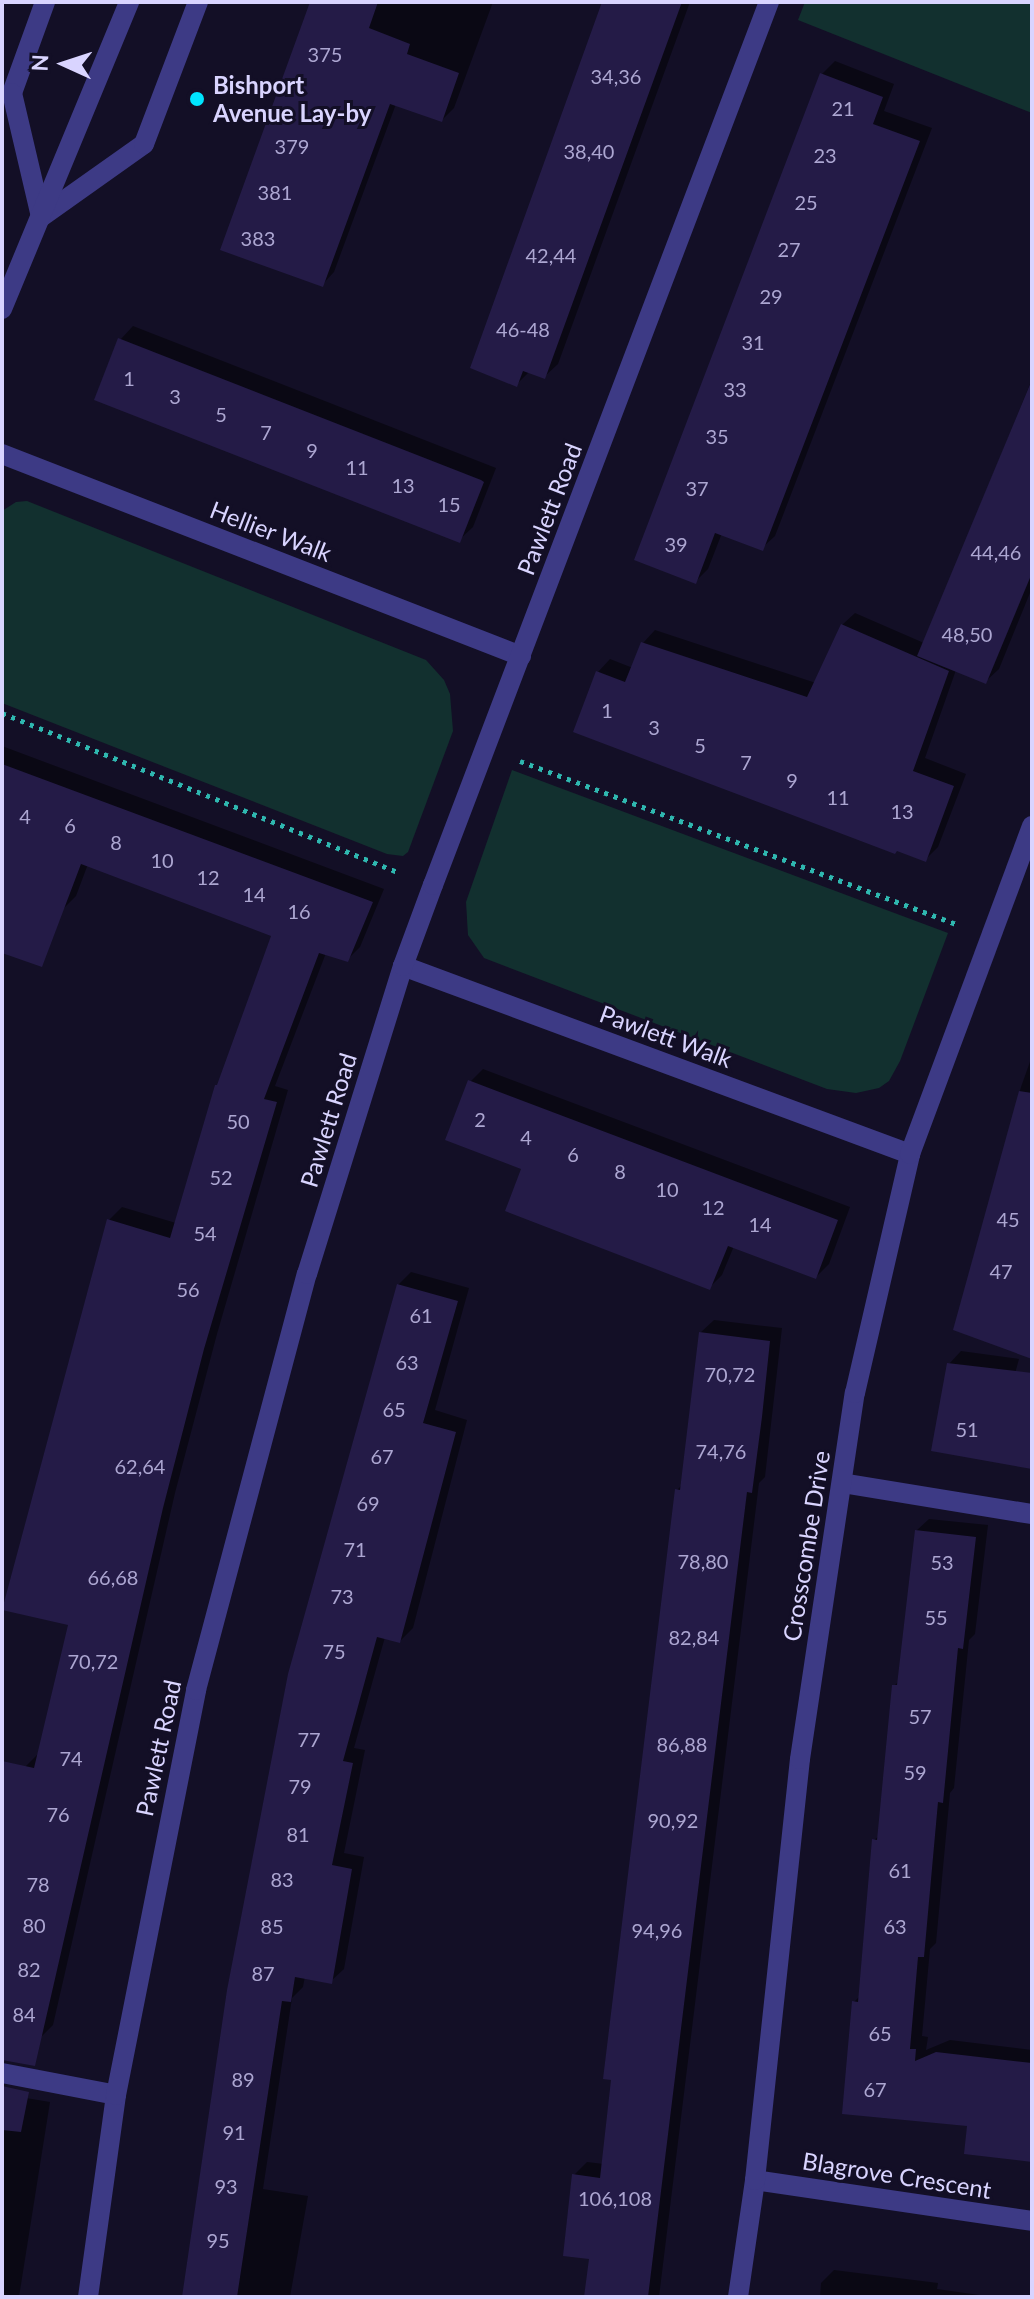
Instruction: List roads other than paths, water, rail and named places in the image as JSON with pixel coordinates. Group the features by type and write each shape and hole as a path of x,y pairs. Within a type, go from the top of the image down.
{"street":[{"path":"41,217 12,93 45,2"},
{"path":"2,309 129,2"},
{"path":"41,217 144,144 198,2"},
{"name":"Pawlett Road","path":"88,2297 116,2095 196,1690 307,1274 403,966 769,2"},
{"name":"Hellier Walk","path":"2,454 521,656"},
{"name":"Crosscombe Drive","path":"738,2297 755,2180 800,1759 855,1393 910,1154 1032,826"},
{"name":"Pawlett Walk","path":"403,966 910,1154"},
{"path":"842,1483 1032,1514"},
{"path":"2,2073 116,2095"},
{"name":"Blagrove Crescent","path":"755,2180 1032,2221"}],"place":[{"name":"Bishport Avenue Lay-by","path":"197,99"}]}
